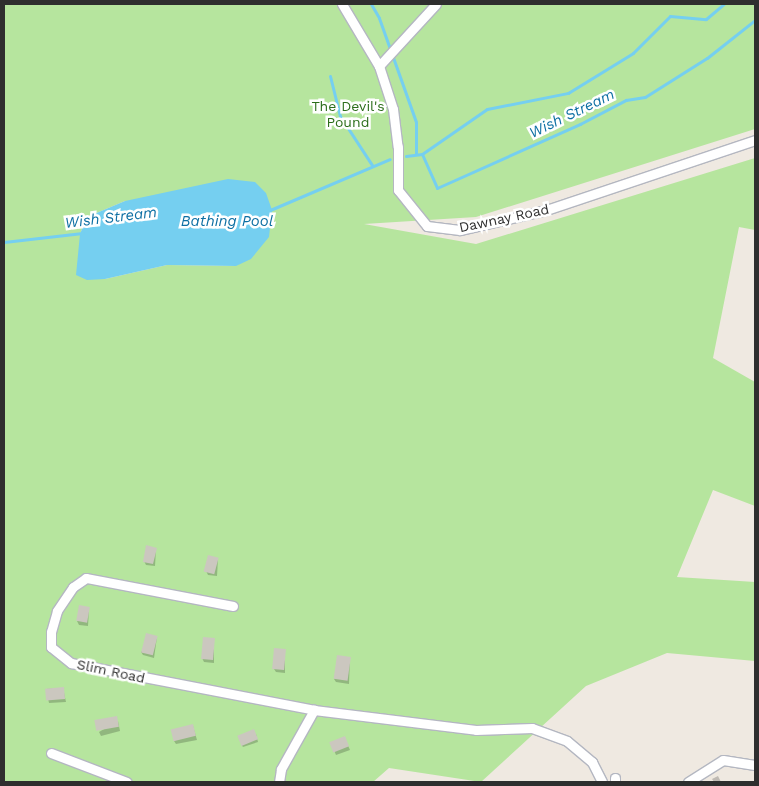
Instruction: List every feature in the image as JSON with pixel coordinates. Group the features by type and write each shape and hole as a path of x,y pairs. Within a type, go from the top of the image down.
{"street":[{"name":"Dawnay Road","path":"342,4 378,66 393,109 398,147 398,190 427,226 460,230 546,210 755,140"},
{"path":"378,66 436,4"},
{"name":"Slim Road","path":"233,606 86,578 73,587 57,611 50,632 51,647 71,663 314,710 476,730 532,728 567,740 592,762 602,782"},
{"path":"279,782 281,769 314,710"},
{"path":"51,753 127,782"},
{"path":"688,782 722,760 755,765"}],"green space":[{"name":"The Devil's Pound","path":"4,4 755,4 755,129 476,217 364,224 476,244 755,158 755,230 739,227 713,358 755,382 755,506 713,490 677,577 755,582 755,661 667,653 586,686 481,782 389,768 373,782 4,782","holes":["125,201 236,266 167,265 105,279 80,234 87,217"]}],"water":[{"name":"Bathing Pool","path":"228,179 255,182 266,193 272,210 269,237 251,259 236,266 167,265 105,279 87,280 76,275 80,234 87,217 125,201"}],"building":[{"path":"146,545 157,548 153,564 143,562"},
{"path":"208,555 219,558 214,574 204,571"},
{"path":"79,605 90,607 87,623 76,621"},
{"path":"146,633 158,636 153,655 141,652"},
{"path":"203,637 215,638 213,660 201,659"},
{"path":"274,648 286,649 284,670 272,669"},
{"path":"337,655 351,657 348,681 334,679"},
{"path":"64,687 65,699 46,701 45,689"},
{"path":"117,716 119,727 96,731 94,720"},
{"path":"193,724 196,736 174,741 171,730"},
{"path":"254,729 258,739 241,746 237,736"},
{"path":"345,736 349,746 333,753 329,742"}],"waterway":[{"path":"371,4 379,18 416,122 416,154"},
{"path":"406,156 422,154 487,109 568,93 633,53 670,16 706,19 724,4"},
{"name":"Wish Stream","path":"422,154 437,188 580,124 626,100 645,97 707,58 755,20"},
{"path":"330,76 340,116 372,165"},
{"name":"Wish Stream","path":"270,210 390,159"},
{"name":"Wish Stream","path":"4,242 82,233"}]}
